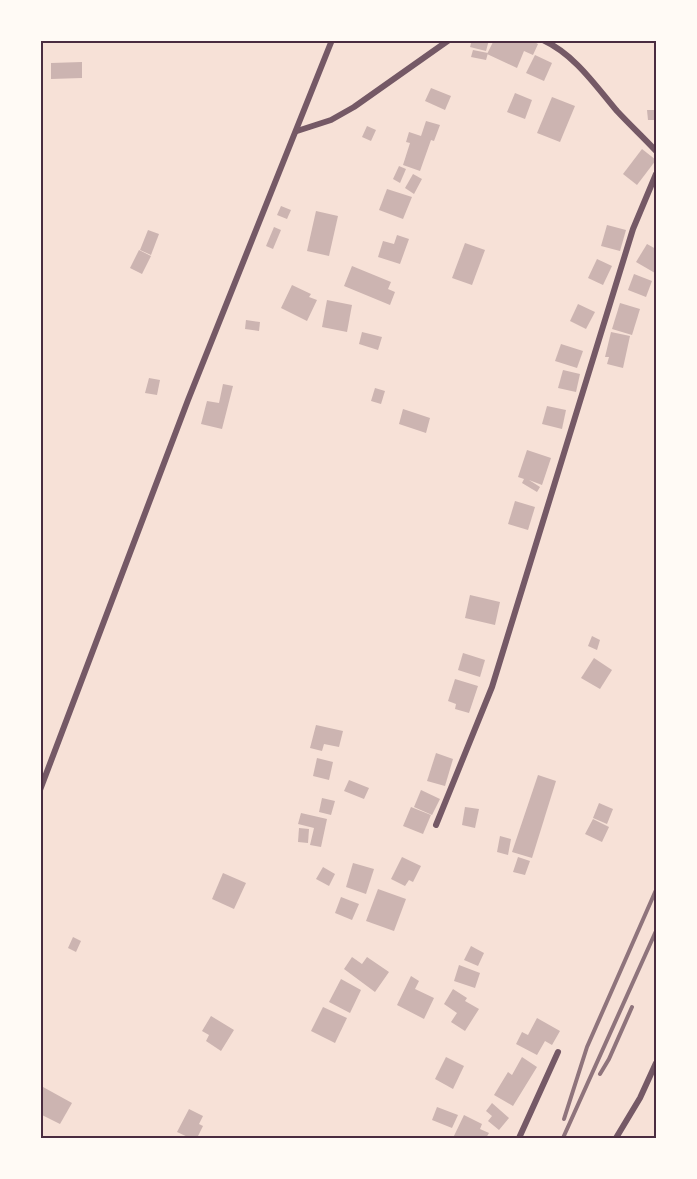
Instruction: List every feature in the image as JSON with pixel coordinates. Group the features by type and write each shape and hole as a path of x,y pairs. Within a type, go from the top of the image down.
{"street":[{"path":"40,790 188,400 332,40"},
{"path":"297,131 331,120 354,107 449,40"},
{"path":"543,40 584,70 618,112 657,151"},
{"path":"436,825 492,687 633,229 657,174"},
{"path":"519,1138 558,1052"},
{"path":"616,1138 640,1098 657,1063"}],"building":[{"path":"472,40 489,40 486,51 470,47"},
{"path":"494,40 508,43 509,40 531,40 538,44 533,55 524,51 517,68 487,54"},
{"path":"473,50 488,53 486,60 471,57"},
{"path":"535,55 552,63 544,81 526,73"},
{"path":"82,62 82,78 51,79 51,63"},
{"path":"431,88 451,96 445,110 425,101"},
{"path":"515,93 532,100 525,119 507,112"},
{"path":"552,97 575,106 560,142 537,133"},
{"path":"647,110 656,110 656,120 648,120"},
{"path":"426,121 440,125 434,141 431,140 420,171 403,165 410,143 406,142 409,132 421,136"},
{"path":"367,126 376,130 371,141 362,137"},
{"path":"642,149 656,160 637,185 623,174"},
{"path":"399,166 406,169 400,183 393,179"},
{"path":"413,174 422,179 414,194 405,188"},
{"path":"387,189 412,197 403,219 379,210"},
{"path":"281,206 291,210 287,219 277,215"},
{"path":"316,211 338,216 329,256 307,251"},
{"path":"607,225 626,230 620,251 601,246"},
{"path":"274,227 281,230 273,249 266,246"},
{"path":"148,230 159,234 151,255 140,250"},
{"path":"397,235 409,239 400,264 378,257 383,241 394,244"},
{"path":"465,243 485,250 472,285 452,278"},
{"path":"647,244 656,249 655,273 636,262"},
{"path":"139,250 151,256 142,274 130,268"},
{"path":"597,259 612,266 603,285 588,278"},
{"path":"352,266 391,282 388,289 395,292 390,305 344,286"},
{"path":"634,274 652,281 646,297 628,290"},
{"path":"292,285 311,294 309,297 317,300 307,321 281,308"},
{"path":"327,300 352,305 347,332 322,327"},
{"path":"620,303 640,309 632,335 612,329"},
{"path":"578,304 595,312 586,329 570,321"},
{"path":"246,320 260,322 259,331 245,329"},
{"path":"362,332 382,337 378,350 359,344"},
{"path":"611,332 630,336 623,368 607,364 609,357 605,357"},
{"path":"561,344 583,351 577,368 555,361"},
{"path":"563,370 580,374 576,392 558,388"},
{"path":"149,378 160,380 157,395 145,393"},
{"path":"223,384 233,386 222,429 201,424 207,401 219,403"},
{"path":"375,388 385,391 381,404 371,401"},
{"path":"547,406 566,410 562,429 542,424"},
{"path":"403,409 430,418 426,433 399,424"},
{"path":"527,450 551,458 542,485 529,480 540,487 537,492 522,483 524,479 518,477"},
{"path":"515,501 535,507 528,530 508,524"},
{"path":"470,595 500,602 495,625 465,618"},
{"path":"592,636 600,640 597,650 588,646"},
{"path":"463,653 485,660 480,677 458,670"},
{"path":"594,658 612,670 600,689 581,678"},
{"path":"455,679 478,686 469,713 455,709 456,704 448,701"},
{"path":"316,725 343,731 339,747 324,744 322,751 310,748"},
{"path":"436,753 453,759 445,786 427,781"},
{"path":"317,758 333,762 329,780 313,776"},
{"path":"538,775 556,781 532,858 512,852"},
{"path":"349,780 369,788 364,799 344,791"},
{"path":"421,790 440,799 432,815 414,807"},
{"path":"322,798 335,801 331,815 319,812"},
{"path":"599,803 613,809 607,824 593,818"},
{"path":"411,807 431,815 423,834 403,826"},
{"path":"465,807 479,809 475,828 462,825"},
{"path":"301,813 327,819 321,847 310,845 314,828 298,824"},
{"path":"593,819 609,827 602,842 585,834"},
{"path":"299,828 309,829 308,843 298,842"},
{"path":"500,836 511,839 508,855 497,852"},
{"path":"402,857 421,866 413,882 409,880 405,886 391,879"},
{"path":"518,857 530,861 525,875 513,872"},
{"path":"353,863 374,869 366,894 346,887"},
{"path":"323,867 335,874 329,886 316,879"},
{"path":"223,873 246,883 234,909 212,899"},
{"path":"378,889 406,899 394,931 366,921"},
{"path":"341,897 359,904 352,920 335,913"},
{"path":"73,937 81,941 76,952 68,948"},
{"path":"471,946 484,953 478,966 464,960"},
{"path":"352,957 362,964 367,957 389,972 375,992 344,969"},
{"path":"459,965 480,973 475,988 454,981"},
{"path":"411,976 419,981 415,989 434,998 424,1019 397,1005"},
{"path":"341,979 361,990 350,1013 329,1002"},
{"path":"453,989 467,998 465,1001 479,1009 465,1031 451,1022 457,1013 444,1004"},
{"path":"323,1007 347,1018 335,1043 311,1031"},
{"path":"211,1016 234,1030 221,1051 206,1041 209,1035 202,1031"},
{"path":"537,1018 560,1031 552,1045 545,1041 537,1055 516,1044 522,1032 528,1035"},
{"path":"446,1057 464,1066 453,1089 435,1079"},
{"path":"522,1057 537,1067 513,1106 494,1095 508,1072 512,1075"},
{"path":"43,1087 72,1103 60,1124 40,1114 40,1091"},
{"path":"492,1103 509,1118 499,1130 488,1121 492,1116 486,1111"},
{"path":"437,1107 458,1115 452,1128 432,1120"},
{"path":"189,1109 203,1116 199,1124 203,1126 197,1138 190,1138 177,1132"},
{"path":"464,1115 482,1124 480,1129 489,1133 486,1138 453,1138"}],"railway":[{"path":"564,1119 587,1047 656,890"},
{"path":"563,1138 656,931"},
{"path":"600,1074 632,1007"}]}
